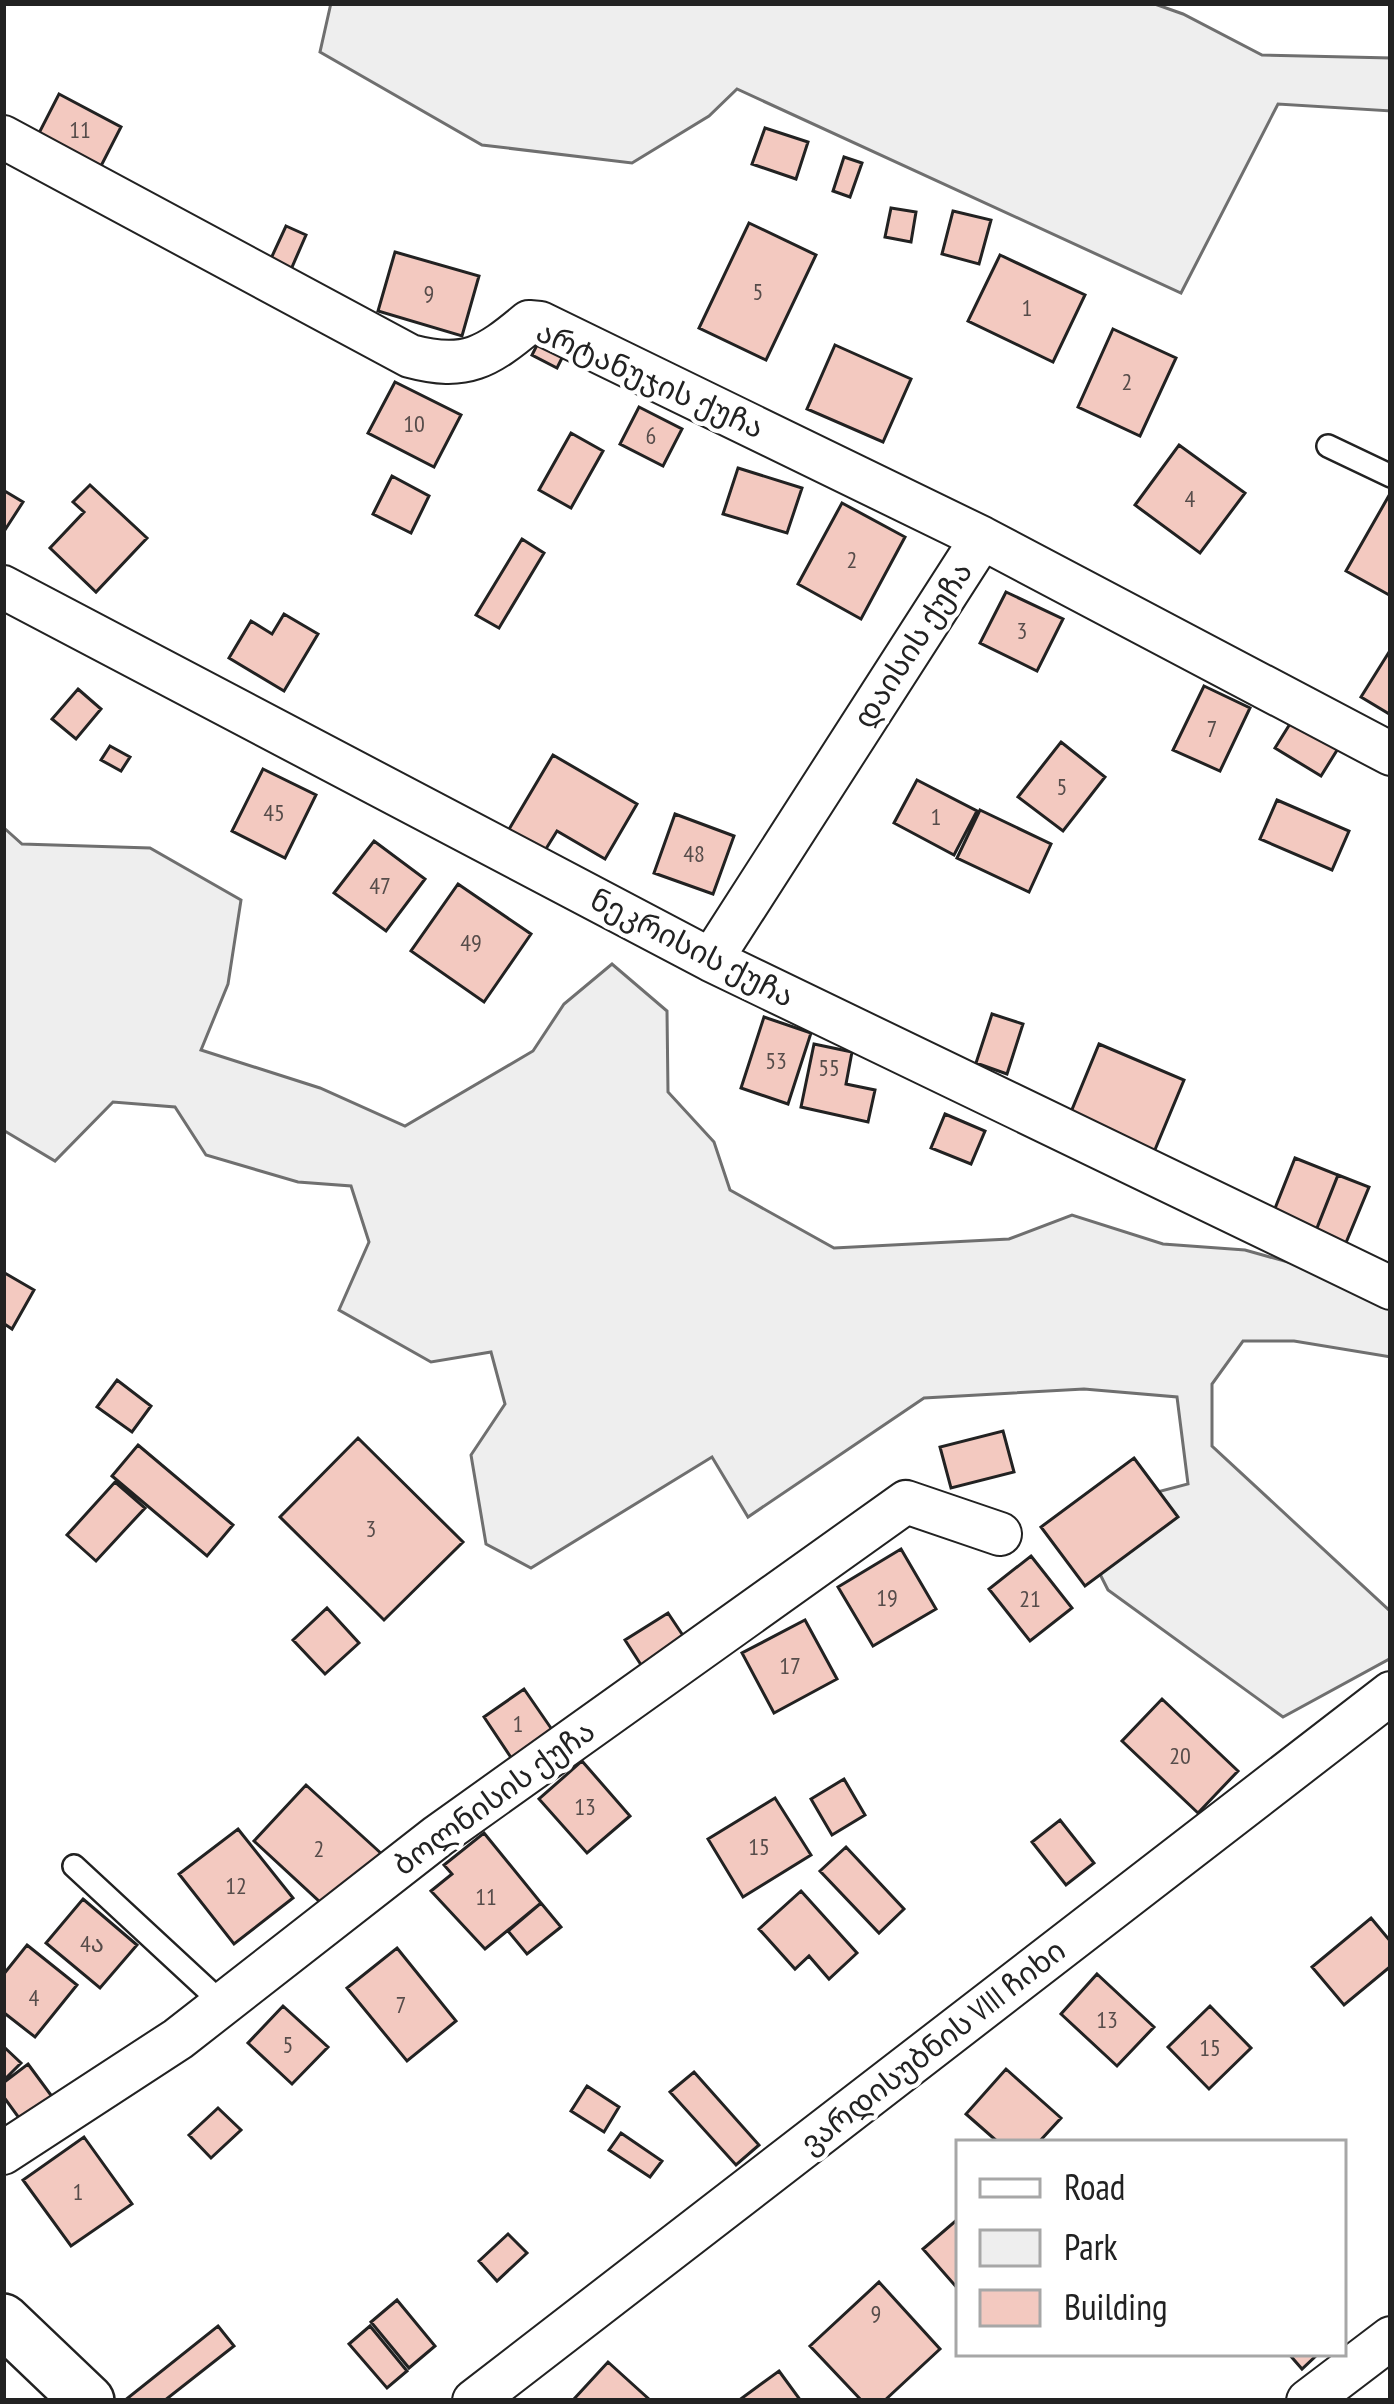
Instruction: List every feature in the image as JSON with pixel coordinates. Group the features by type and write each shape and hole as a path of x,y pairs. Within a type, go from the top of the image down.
{"street":[{"name":"არტანუჯის ქუჩა","path":"3,137 410,356 438,364 467,362 494,351 529,322 540,323 982,538"},
{"name":"დაისის ქუჩა","path":"712,960 982,538 1391,754"},
{"name":"ნეკრისის ქუჩა","path":"3,587 712,960 1391,1288"},
{"name":"ბოლნისის ქუჩა","path":"3,2153 178,2039 438,1836 906,1502 1000,1534"},
{"name":"ვარდისუბნის VIII ჩიხი","path":"474,2401 1391,1693"},
{"path":"3,2320 88,2401"},
{"path":"1308,2401 1391,2338"}],"lane":[{"path":"1328,446 1391,476"},
{"path":"74,1866 223,2004"}],"green space":[{"path":"331,3 1152,3 1262,55 1391,58 1391,111 1278,104 1181,293 737,89 709,116 632,163 482,145 320,52"},
{"path":"3,827 22,844 150,848 241,900 228,984 201,1050 320,1088 405,1126 533,1051 564,1004 612,964 667,1011 668,1092 714,1142 730,1190 834,1248 1009,1239 1072,1215 1163,1244 1245,1250 1391,1291 1391,1357 1294,1341 1243,1341 1212,1384 1212,1446 1391,1612 1391,1658 1283,1717 1108,1590 1070,1515 1188,1484 1177,1397 1084,1389 924,1398 748,1517 712,1457 531,1568 486,1544 471,1455 505,1404 491,1352 431,1362 339,1310 369,1242 351,1186 298,1182 206,1155 175,1107 113,1102 55,1161 3,1130"}],"building":[{"path":"59,94 121,127 101,166 39,133"},
{"path":"765,128 808,142 796,179 752,164"},
{"path":"844,157 862,163 850,197 833,191"},
{"path":"891,208 916,212 911,242 885,237"},
{"path":"953,211 991,220 979,264 942,254"},
{"path":"749,223 816,255 766,360 699,328"},
{"path":"286,226 306,235 289,274 268,265"},
{"path":"395,252 479,276 462,336 378,311"},
{"path":"1000,255 1085,295 1053,362 968,321"},
{"path":"1113,329 1176,358 1140,436 1078,407"},
{"path":"542,335 567,348 557,368 532,355"},
{"path":"835,345 911,379 883,442 807,409"},
{"path":"395,382 461,415 434,467 368,433"},
{"path":"639,407 682,429 663,466 620,444"},
{"path":"571,433 603,451 571,508 539,490"},
{"path":"1179,445 1245,493 1200,553 1135,505"},
{"path":"738,468 802,488 787,533 723,514"},
{"path":"392,476 429,496 411,533 373,514"},
{"path":"90,485 147,538 96,592 50,548 84,512 73,502"},
{"path":"3,490 23,502 3,533"},
{"path":"1391,492 1391,596 1346,571"},
{"path":"842,503 905,537 861,619 798,584"},
{"path":"522,539 544,553 499,628 476,615"},
{"path":"1006,592 1063,619 1037,671 980,643"},
{"path":"284,614 318,634 284,691 229,658 251,621 272,634"},
{"path":"1391,649 1391,715 1361,697"},
{"path":"1204,686 1250,708 1220,771 1173,750"},
{"path":"78,689 101,709 76,739 52,719"},
{"path":"1293,719 1339,747 1321,776 1275,748"},
{"path":"1061,742 1105,777 1063,831 1018,797"},
{"path":"110,746 130,757 121,771 101,760"},
{"path":"553,755 637,804 605,859 557,831 544,852 508,831"},
{"path":"263,769 316,795 285,858 232,831"},
{"path":"917,780 977,811 954,855 894,823"},
{"path":"1277,800 1349,831 1332,870 1260,839"},
{"path":"980,810 1051,844 1029,892 957,858"},
{"path":"675,814 734,836 713,894 654,873"},
{"path":"374,841 425,879 386,931 334,893"},
{"path":"458,884 531,934 484,1002 411,951"},
{"path":"992,1014 1023,1024 1007,1074 976,1063"},
{"path":"764,1017 811,1033 788,1104 741,1088"},
{"path":"814,1044 852,1052 846,1084 875,1090 868,1122 801,1107"},
{"path":"1099,1044 1184,1080 1149,1164 1064,1129"},
{"path":"945,1114 985,1131 971,1164 931,1148"},
{"path":"1295,1158 1338,1175 1315,1233 1272,1216"},
{"path":"1338,1175 1369,1187 1345,1245 1315,1233"},
{"path":"3,1272 34,1290 12,1329 3,1323"},
{"path":"117,1380 151,1406 132,1432 97,1407"},
{"path":"1003,1431 1014,1472 951,1488 940,1447"},
{"path":"358,1438 463,1542 384,1620 280,1517"},
{"path":"138,1445 233,1525 207,1556 112,1476"},
{"path":"1134,1458 1178,1517 1085,1586 1041,1527"},
{"path":"115,1482 145,1508 96,1561 67,1535"},
{"path":"901,1549 936,1609 873,1646 838,1587"},
{"path":"1031,1556 1072,1608 1030,1641 989,1589"},
{"path":"327,1608 359,1643 325,1674 293,1640"},
{"path":"668,1613 688,1643 645,1671 625,1640"},
{"path":"805,1620 837,1679 774,1713 742,1653"},
{"path":"524,1689 553,1731 512,1759 484,1717"},
{"path":"1162,1699 1238,1771 1198,1813 1122,1741"},
{"path":"582,1761 630,1816 587,1853 539,1799"},
{"path":"844,1779 865,1815 832,1835 811,1799"},
{"path":"306,1785 384,1856 332,1913 254,1841"},
{"path":"775,1798 811,1855 743,1897 708,1839"},
{"path":"1060,1820 1094,1863 1066,1885 1032,1842"},
{"path":"238,1829 293,1898 234,1944 179,1874"},
{"path":"484,1833 541,1903 485,1949 431,1891 452,1874 444,1865"},
{"path":"846,1847 904,1909 879,1933 820,1871"},
{"path":"801,1891 857,1953 829,1979 809,1956 795,1969 759,1929"},
{"path":"83,1899 137,1945 100,1988 46,1943"},
{"path":"541,1903 561,1927 527,1954 508,1931"},
{"path":"1371,1918 1391,1942 1391,1966 1344,2005 1312,1967"},
{"path":"27,1945 77,1985 35,2037 3,2012 3,1975"},
{"path":"397,1948 456,2021 407,2061 347,1988"},
{"path":"1097,1974 1154,2027 1117,2066 1061,2014"},
{"path":"283,2006 328,2047 292,2084 248,2043"},
{"path":"1210,2006 1251,2048 1209,2089 1168,2047"},
{"path":"3,2046 21,2063 3,2081"},
{"path":"28,2064 59,2106 27,2129 3,2096 3,2083"},
{"path":"1006,2069 1061,2118 1041,2140 996,2140 966,2114"},
{"path":"694,2072 759,2145 736,2165 670,2092"},
{"path":"587,2086 619,2107 604,2132 571,2111"},
{"path":"218,2108 241,2130 211,2158 189,2135"},
{"path":"621,2133 662,2161 650,2177 609,2150"},
{"path":"84,2137 132,2204 71,2246 23,2180"},
{"path":"956,2221 956,2287 923,2249"},
{"path":"508,2234 527,2253 497,2281 479,2261"},
{"path":"879,2282 940,2349 884,2401 862,2401 810,2346"},
{"path":"397,2300 435,2346 409,2368 371,2322"},
{"path":"218,2326 234,2346 164,2401 124,2401"},
{"path":"370,2326 407,2371 387,2388 349,2344"},
{"path":"1291,2356 1316,2356 1302,2369"},
{"path":"608,2362 651,2401 574,2399"},
{"path":"779,2371 801,2401 738,2401"}]}
